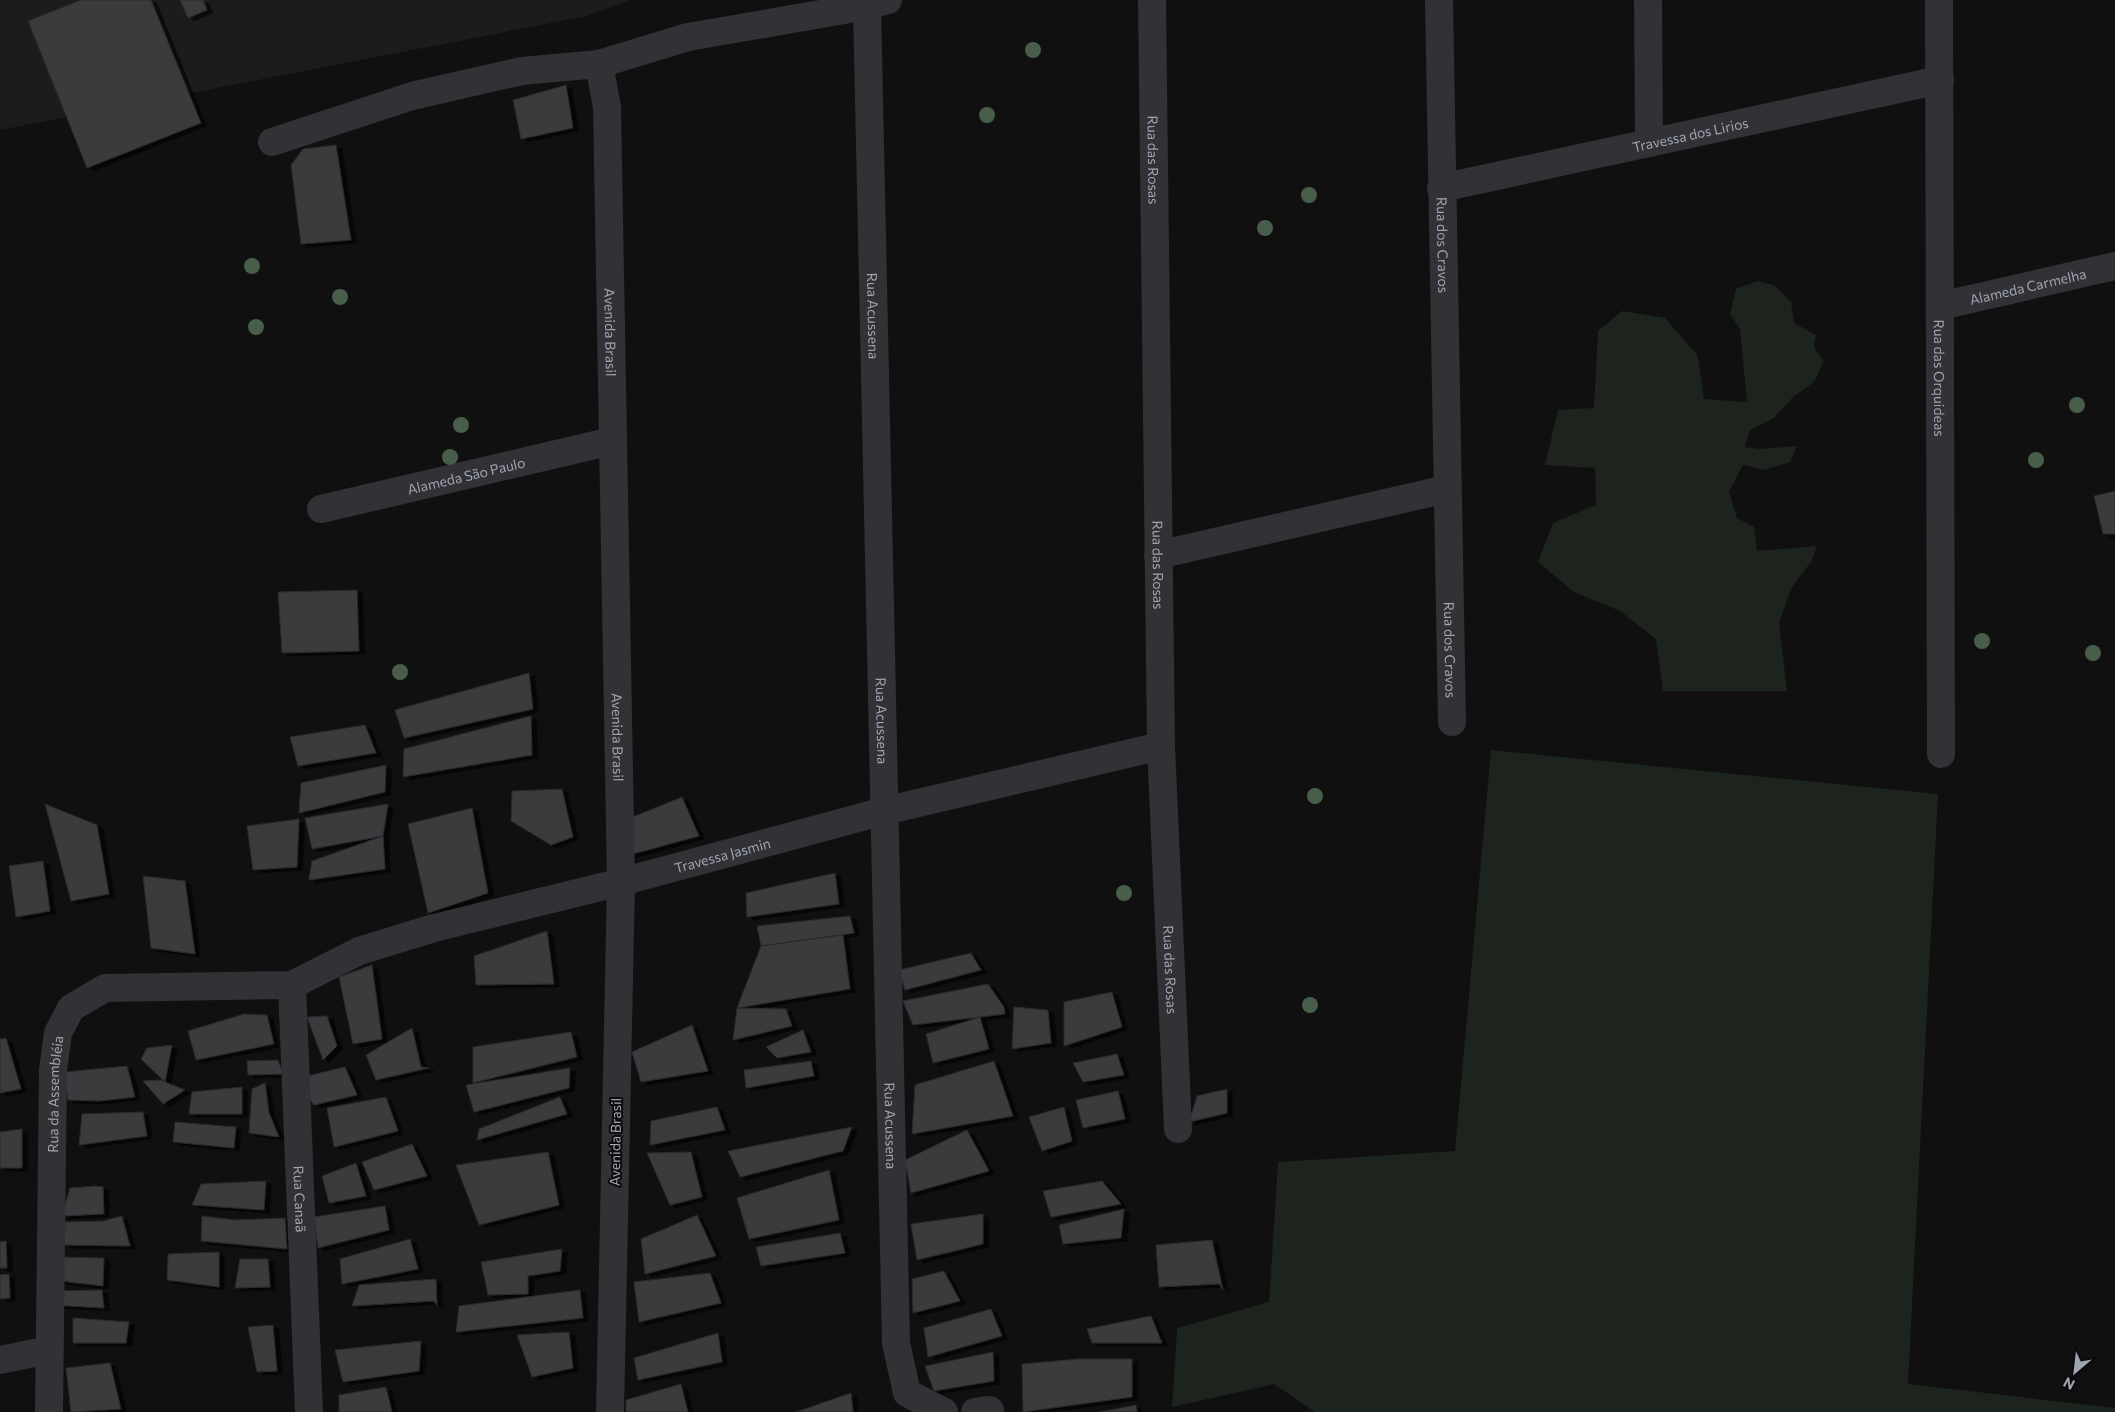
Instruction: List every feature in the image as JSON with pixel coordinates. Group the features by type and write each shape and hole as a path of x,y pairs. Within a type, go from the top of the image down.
{"street":[{"name":"Rua das Rosas","path":"1152,0 1161,746 1178,1129"},
{"name":"Rua dos Cravos","path":"1439,0 1452,722"},
{"path":"1648,0 1649,143"},
{"name":"Rua das Orquideas","path":"1939,0 1941,754"},
{"path":"272,142 412,96 522,71 599,64 688,37 878,3"},
{"name":"Rua Acussena","path":"878,3 884,811 896,1343 906,1393 944,1412"},
{"name":"Avenida Brasil","path":"599,64 607,107 621,882 610,1412"},
{"name":"Travessa dos Lirios","path":"1441,188 1940,80"},
{"name":"Alameda Carmelha","path":"1940,306 2115,266"},
{"name":"Alameda São Paulo","path":"321,509 612,441"},
{"path":"1158,555 1447,489"},
{"name":"Travessa Jasmin","path":"292,985 360,951 434,928 621,882 884,811 1161,746"},
{"name":"Rua da Assembléia","path":"49,1412 53,1070 58,1033 71,1008 105,988 292,985"},
{"name":"Rua Canaã","path":"292,985 309,1412"},
{"path":"0,1360 49,1350"},
{"path":"975,1412 990,1410 990,1412"}],"shaded area":[{"path":"0,0 630,0 587,16 0,130"},
{"path":"1757,281 1774,285 1791,302 1794,323 1816,335 1814,347 1824,361 1814,382 1793,397 1774,418 1750,430 1745,447 1760,449 1797,446 1790,462 1764,470 1743,465 1729,492 1737,518 1754,527 1757,551 1817,546 1811,562 1792,587 1779,622 1787,691 1663,691 1656,639 1620,611 1574,592 1538,562 1553,523 1596,505 1595,468 1545,465 1558,410 1594,408 1598,331 1622,311 1665,318 1698,356 1704,399 1747,402 1740,329 1730,314 1736,289"},
{"path":"1491,750 1938,794 1908,1384 2115,1408 2115,1412 1315,1412 1274,1384 1172,1407 1177,1328 1269,1302 1278,1162 1455,1151"}],"building":[{"path":"81,0 151,0 201,123 87,168 28,21"},
{"path":"180,0 203,0 207,10 188,18"},
{"path":"566,85 573,128 521,139 513,100"},
{"path":"336,145 351,240 301,244 291,165 303,149"},
{"path":"2115,491 2115,534 2103,534 2094,496"},
{"path":"357,590 359,651 282,653 278,592"},
{"path":"529,673 533,709 404,738 395,710"},
{"path":"531,716 532,755 403,777 404,749"},
{"path":"365,725 376,753 298,766 290,737"},
{"path":"386,765 385,792 299,813 301,783"},
{"path":"562,789 573,837 551,845 511,821 512,791"},
{"path":"682,797 699,836 629,855 628,819"},
{"path":"45,804 97,825 109,894 71,901"},
{"path":"388,804 383,836 312,849 305,818"},
{"path":"472,808 488,893 428,913 408,824"},
{"path":"299,819 297,867 253,870 247,826"},
{"path":"383,836 385,869 309,880 312,861"},
{"path":"43,861 50,911 16,917 9,866"},
{"path":"835,873 839,904 747,917 746,893"},
{"path":"143,876 185,881 195,954 151,948"},
{"path":"850,916 854,933 761,946 757,926"},
{"path":"547,931 554,984 476,985 474,956"},
{"path":"843,935 850,989 737,1008 761,946"},
{"path":"971,953 981,970 905,990 899,970"},
{"path":"372,965 382,1039 353,1044 339,977"},
{"path":"988,984 1004,1007 1005,1014 913,1025 903,1001"},
{"path":"1112,992 1122,1027 1064,1046 1064,1002"},
{"path":"1014,1007 1048,1010 1051,1043 1012,1049"},
{"path":"737,1008 786,1009 792,1026 733,1040"},
{"path":"244,1014 267,1015 274,1044 196,1060 188,1031"},
{"path":"327,1016 337,1046 323,1060 307,1017"},
{"path":"980,1017 989,1049 933,1063 926,1034"},
{"path":"692,1025 708,1071 641,1082 632,1052"},
{"path":"412,1028 421,1067 429,1068 376,1080 366,1055"},
{"path":"803,1030 811,1052 777,1058 766,1047"},
{"path":"571,1032 577,1057 473,1083 473,1047"},
{"path":"6,1038 21,1089 0,1093 0,1039"},
{"path":"172,1045 165,1082 141,1059 147,1048"},
{"path":"1117,1054 1124,1075 1083,1082 1073,1063"},
{"path":"278,1060 283,1074 248,1075 247,1061"},
{"path":"811,1061 814,1076 746,1088 744,1070"},
{"path":"994,1061 1013,1116 912,1134 915,1085"},
{"path":"127,1066 135,1097 99,1101 68,1100 64,1072"},
{"path":"345,1067 357,1095 314,1105 295,1079"},
{"path":"570,1068 569,1088 474,1112 466,1085"},
{"path":"161,1080 185,1090 163,1104 143,1081"},
{"path":"265,1083 269,1113 279,1137 249,1133 252,1089"},
{"path":"242,1087 242,1114 189,1114 192,1092"},
{"path":"1227,1089 1227,1113 1189,1122 1197,1096"},
{"path":"1118,1091 1125,1119 1083,1128 1076,1100"},
{"path":"386,1097 398,1131 334,1147 327,1108"},
{"path":"560,1097 567,1114 477,1140 479,1129"},
{"path":"717,1107 725,1130 650,1145 651,1121"},
{"path":"1064,1107 1072,1141 1042,1151 1029,1117"},
{"path":"143,1112 147,1136 79,1145 82,1114"},
{"path":"175,1122 236,1127 234,1148 173,1142"},
{"path":"852,1127 843,1151 740,1177 728,1151"},
{"path":"22,1129 22,1168 0,1168 0,1132"},
{"path":"967,1130 989,1171 911,1193 905,1160"},
{"path":"412,1144 427,1176 374,1190 362,1162"},
{"path":"548,1152 559,1205 479,1225 456,1165"},
{"path":"691,1152 702,1197 670,1205 647,1153"},
{"path":"356,1163 366,1196 329,1203 322,1176"},
{"path":"829,1170 839,1220 749,1239 737,1198"},
{"path":"266,1181 264,1210 192,1205 201,1184"},
{"path":"1102,1181 1121,1204 1051,1217 1043,1191"},
{"path":"103,1187 104,1214 62,1216 70,1188"},
{"path":"385,1206 389,1230 318,1248 314,1217"},
{"path":"1124,1209 1121,1238 1063,1244 1059,1225"},
{"path":"983,1214 983,1244 917,1260 911,1224"},
{"path":"697,1215 716,1256 645,1274 641,1239"},
{"path":"122,1216 130,1246 64,1245 65,1222 103,1221"},
{"path":"202,1216 234,1220 285,1218 287,1249 201,1241"},
{"path":"840,1233 845,1253 761,1266 756,1247"},
{"path":"410,1239 418,1269 342,1284 340,1259"},
{"path":"1212,1240 1223,1290 1219,1284 1159,1287 1156,1245"},
{"path":"6,1241 7,1268 0,1268 0,1242"},
{"path":"562,1249 560,1271 528,1276 528,1294 488,1295 481,1262"},
{"path":"219,1252 219,1287 167,1280 168,1254"},
{"path":"58,1257 104,1258 103,1286 52,1280"},
{"path":"240,1259 268,1259 270,1287 235,1288"},
{"path":"944,1271 960,1301 913,1313 912,1279"},
{"path":"710,1273 721,1303 639,1322 634,1282"},
{"path":"9,1274 10,1298 0,1299 0,1275"},
{"path":"436,1279 437,1306 434,1301 352,1306 359,1285"},
{"path":"102,1290 104,1308 53,1305 52,1291"},
{"path":"580,1290 583,1318 456,1332 459,1306"},
{"path":"991,1309 1002,1336 928,1357 924,1328"},
{"path":"1151,1316 1162,1343 1092,1343 1087,1329"},
{"path":"73,1318 129,1322 126,1343 73,1343"},
{"path":"273,1325 277,1371 257,1372 248,1327"},
{"path":"569,1332 573,1368 532,1377 517,1335"},
{"path":"718,1333 722,1362 638,1380 634,1358"},
{"path":"421,1341 419,1371 343,1382 335,1350"},
{"path":"993,1352 994,1381 934,1391 925,1366"},
{"path":"1078,1359 1132,1359 1132,1397 1023,1412 1022,1364"},
{"path":"110,1363 121,1409 71,1412 66,1368"},
{"path":"681,1384 688,1412 626,1412 626,1400"},
{"path":"386,1387 392,1412 339,1412 339,1395"},
{"path":"851,1393 853,1412 796,1412"},
{"path":"1136,1405 1137,1412 1100,1412"}]}
